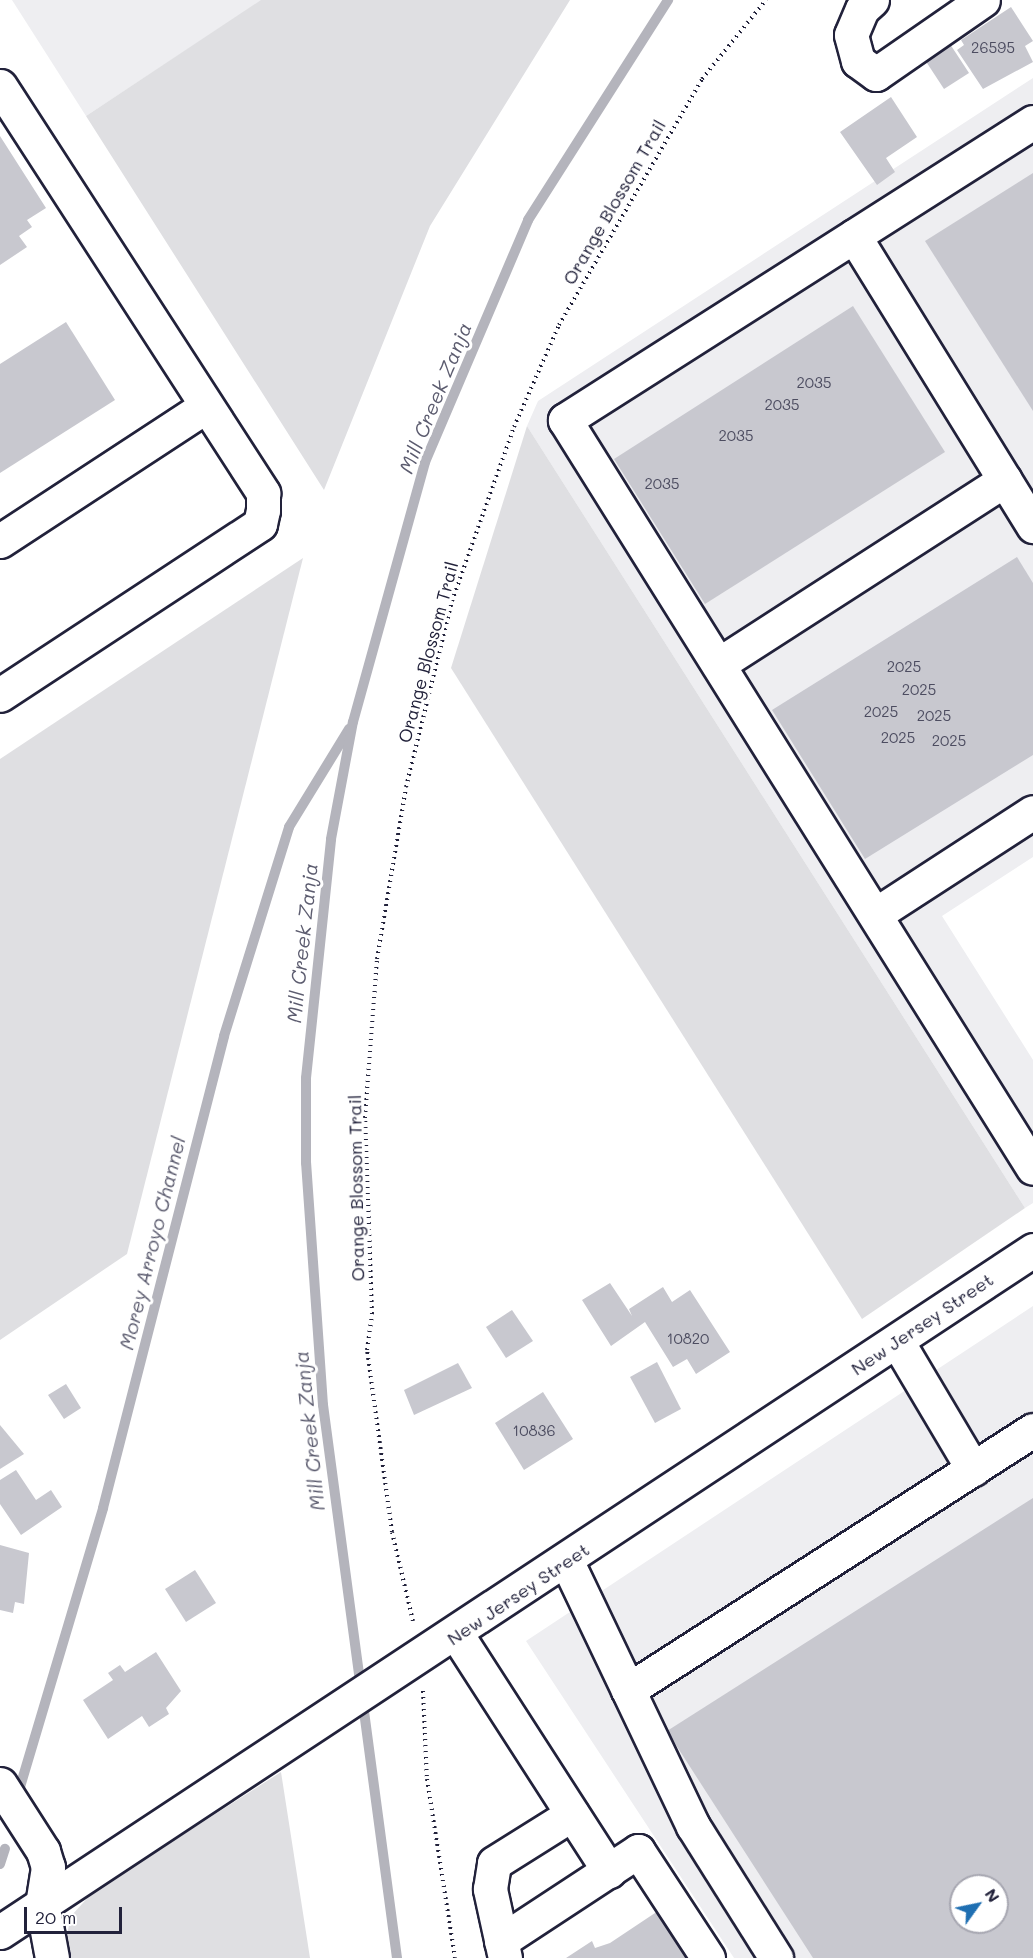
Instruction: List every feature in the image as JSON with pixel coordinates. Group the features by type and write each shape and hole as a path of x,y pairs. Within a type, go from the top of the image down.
{"street":[{"path":"872,0 851,35 858,61 876,74 983,0"},
{"path":"0,86 263,493 260,524 0,695"},
{"path":"1033,122 565,420 1033,1168"},
{"path":"854,236 1033,526"},
{"path":"0,541 207,406"},
{"path":"719,664 1005,480"},
{"path":"876,914 1033,812"},
{"name":"New Jersey Street","path":"0,1932 406,1669 1033,1250"},
{"path":"897,1341 973,1469"},
{"path":"628,1690 1033,1430"},
{"path":"567,1562 693,1826 776,1958"},
{"path":"457,1635 609,1871"},
{"path":"0,1784 44,1851 48,1867 42,1904 52,1958"},
{"path":"572,1814 494,1863 490,1889 503,1950 638,1851 708,1958"}],"path":[{"name":"Orange Blossom Trail","path":"372,1314 365,1118 377,959 406,787 452,601 514,427 559,325 702,80 766,0"}],"shaded area":[{"path":"12,0 262,0 86,116"},
{"path":"261,0 570,0 430,226 324,490 86,116"},
{"path":"1033,78 1033,857 942,916 1033,1060 1033,1203 1025,1208 527,426 538,401"},
{"path":"527,426 1025,1208 862,1319 451,668"},
{"path":"303,558 127,1254 0,1340 0,759"},
{"path":"1033,1306 1033,1958 734,1958 526,1641"},
{"path":"281,1772 310,1958 70,1958 66,1939 71,1916 93,1892"}],"building":[{"path":"1011,7 1033,41 1025,46 1033,62 983,89 957,50 964,45 961,40"},
{"path":"950,44 969,73 944,89 925,60"},
{"path":"891,97 917,137 886,158 895,172 877,185 840,132"},
{"path":"0,136 46,208 27,220 32,227 19,236 27,247 0,265"},
{"path":"1033,173 1033,411 925,241"},
{"path":"853,306 945,452 705,604 614,459"},
{"path":"66,322 115,400 0,473 0,364"},
{"path":"1017,557 1033,583 1033,755 865,859 772,710"},
{"path":"610,1283 632,1316 629,1309 663,1287 672,1302 690,1290 730,1352 696,1374 687,1359 673,1367 645,1322 611,1346 582,1300"},
{"path":"512,1310 533,1341 506,1358 486,1327"},
{"path":"657,1362 681,1409 655,1423 630,1377"},
{"path":"458,1363 472,1388 414,1415 404,1390"},
{"path":"66,1384 81,1408 64,1419 48,1395"},
{"path":"543,1392 573,1439 524,1470 495,1423"},
{"path":"0,1425 24,1454 0,1469"},
{"path":"16,1470 36,1500 51,1490 62,1507 21,1535 0,1504 0,1480"},
{"path":"1033,1498 1033,1958 813,1958 667,1731"},
{"path":"0,1545 29,1553 24,1604 15,1602 13,1613 0,1610"},
{"path":"195,1570 216,1603 186,1622 165,1589"},
{"path":"156,1652 181,1691 166,1708 169,1714 149,1727 142,1716 108,1739 83,1700 113,1680 108,1673 120,1665 125,1672"},
{"path":"658,1911 689,1958 566,1958 592,1941 595,1948 610,1943"}],"waterway":[{"name":"Mill Creek Zanja","path":"397,1958 323,1405 306,1163 306,1078 331,839 353,722 425,462 528,220 668,0"},
{"name":"Morey Arroyo Channel","path":"20,1787 103,1508 224,1036 289,827 349,729"},
{"name":"Morey Arroyo Channel","path":"0,1864 5,1849"}]}
